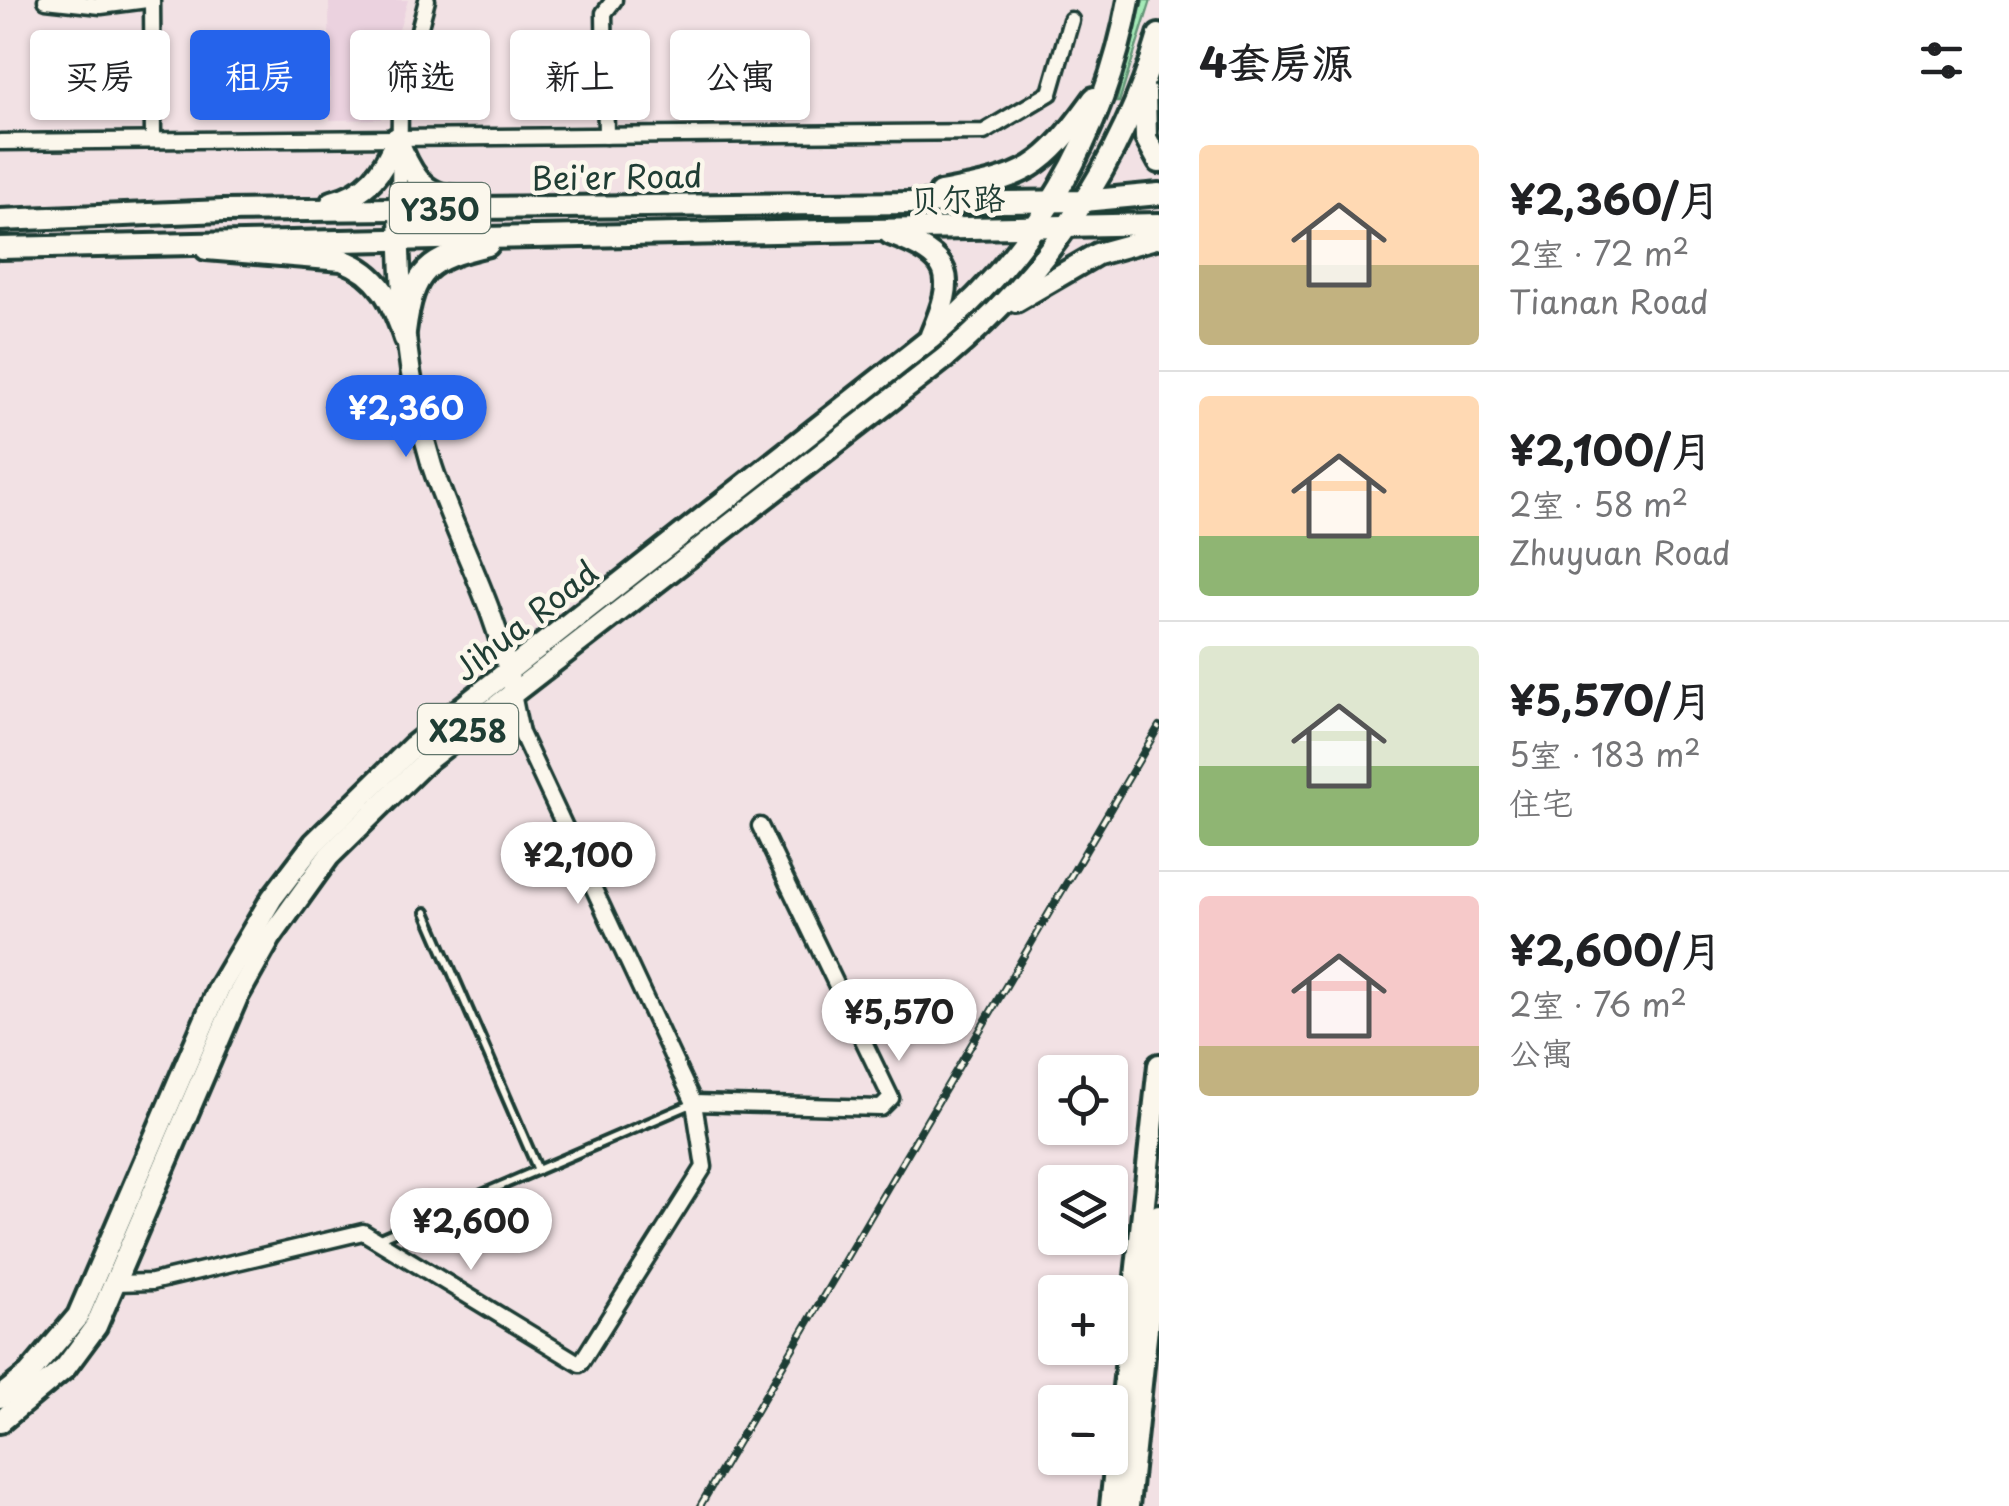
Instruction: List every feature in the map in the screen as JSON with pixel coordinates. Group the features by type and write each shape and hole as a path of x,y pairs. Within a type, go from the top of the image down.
{"main road":[{"name":"Jihua Road","path":"0,1397 29,1374 78,1316 219,988 272,898 361,792 508,671 930,339 988,286 1054,202 1089,134 1110,76 1129,0"},
{"path":"993,315 1083,201 1119,140 1159,35"},
{"path":"1146,75 1144,128 1159,162"},
{"path":"881,203 998,182 1022,174 1063,141 1110,76"},
{"path":"398,138 414,175 432,194 449,198 556,195 625,206"},
{"path":"272,211 358,196 387,162 398,138"},
{"path":"1054,202 1159,194"},
{"name":"Bei'er Road","path":"0,220 272,211 1054,202"},
{"path":"1037,226 1159,224"},
{"name":"贝尔路","path":"879,230 1037,226"},
{"path":"879,230 924,247 944,269 946,298 930,339"},
{"name":"Bei'er Road","path":"0,248 879,230"},
{"path":"404,339 413,289 430,263 530,236"},
{"name":"X258","path":"993,315 1097,254 1159,237"},
{"path":"174,242 223,254 342,260 359,266 385,292 404,339"},
{"name":"Jihua Road","path":"0,1422 65,1368 96,1326 230,1012 288,910 375,806 945,358 993,315"},
{"path":"1111,1506 1144,1349 1159,1065"},
{"path":"1128,1506 1159,1222"},
{"path":"1132,1460 1148,1410 1159,1391"}],"street":[{"path":"46,0 149,0 153,140"},
{"path":"115,1283 152,1282 363,1232 580,1364 704,1167 694,1103 521,733 500,630 434,470 404,339 399,238 398,138 406,67 427,0"},
{"path":"606,136 604,13 614,0"},
{"path":"0,142 984,132 1050,93 1070,20"},
{"path":"694,1103 881,1108 891,1098 760,826"}],"lane":[{"path":"426,912 538,1170"},
{"path":"374,1240 694,1103"}],"shaded area":[{"path":"329,0 408,0 399,30 350,30 350,120 330,120"}],"green space":[{"path":"1143,0 1151,0 1116,102"}],"railway":[{"path":"700,1506 1159,726"}]}
